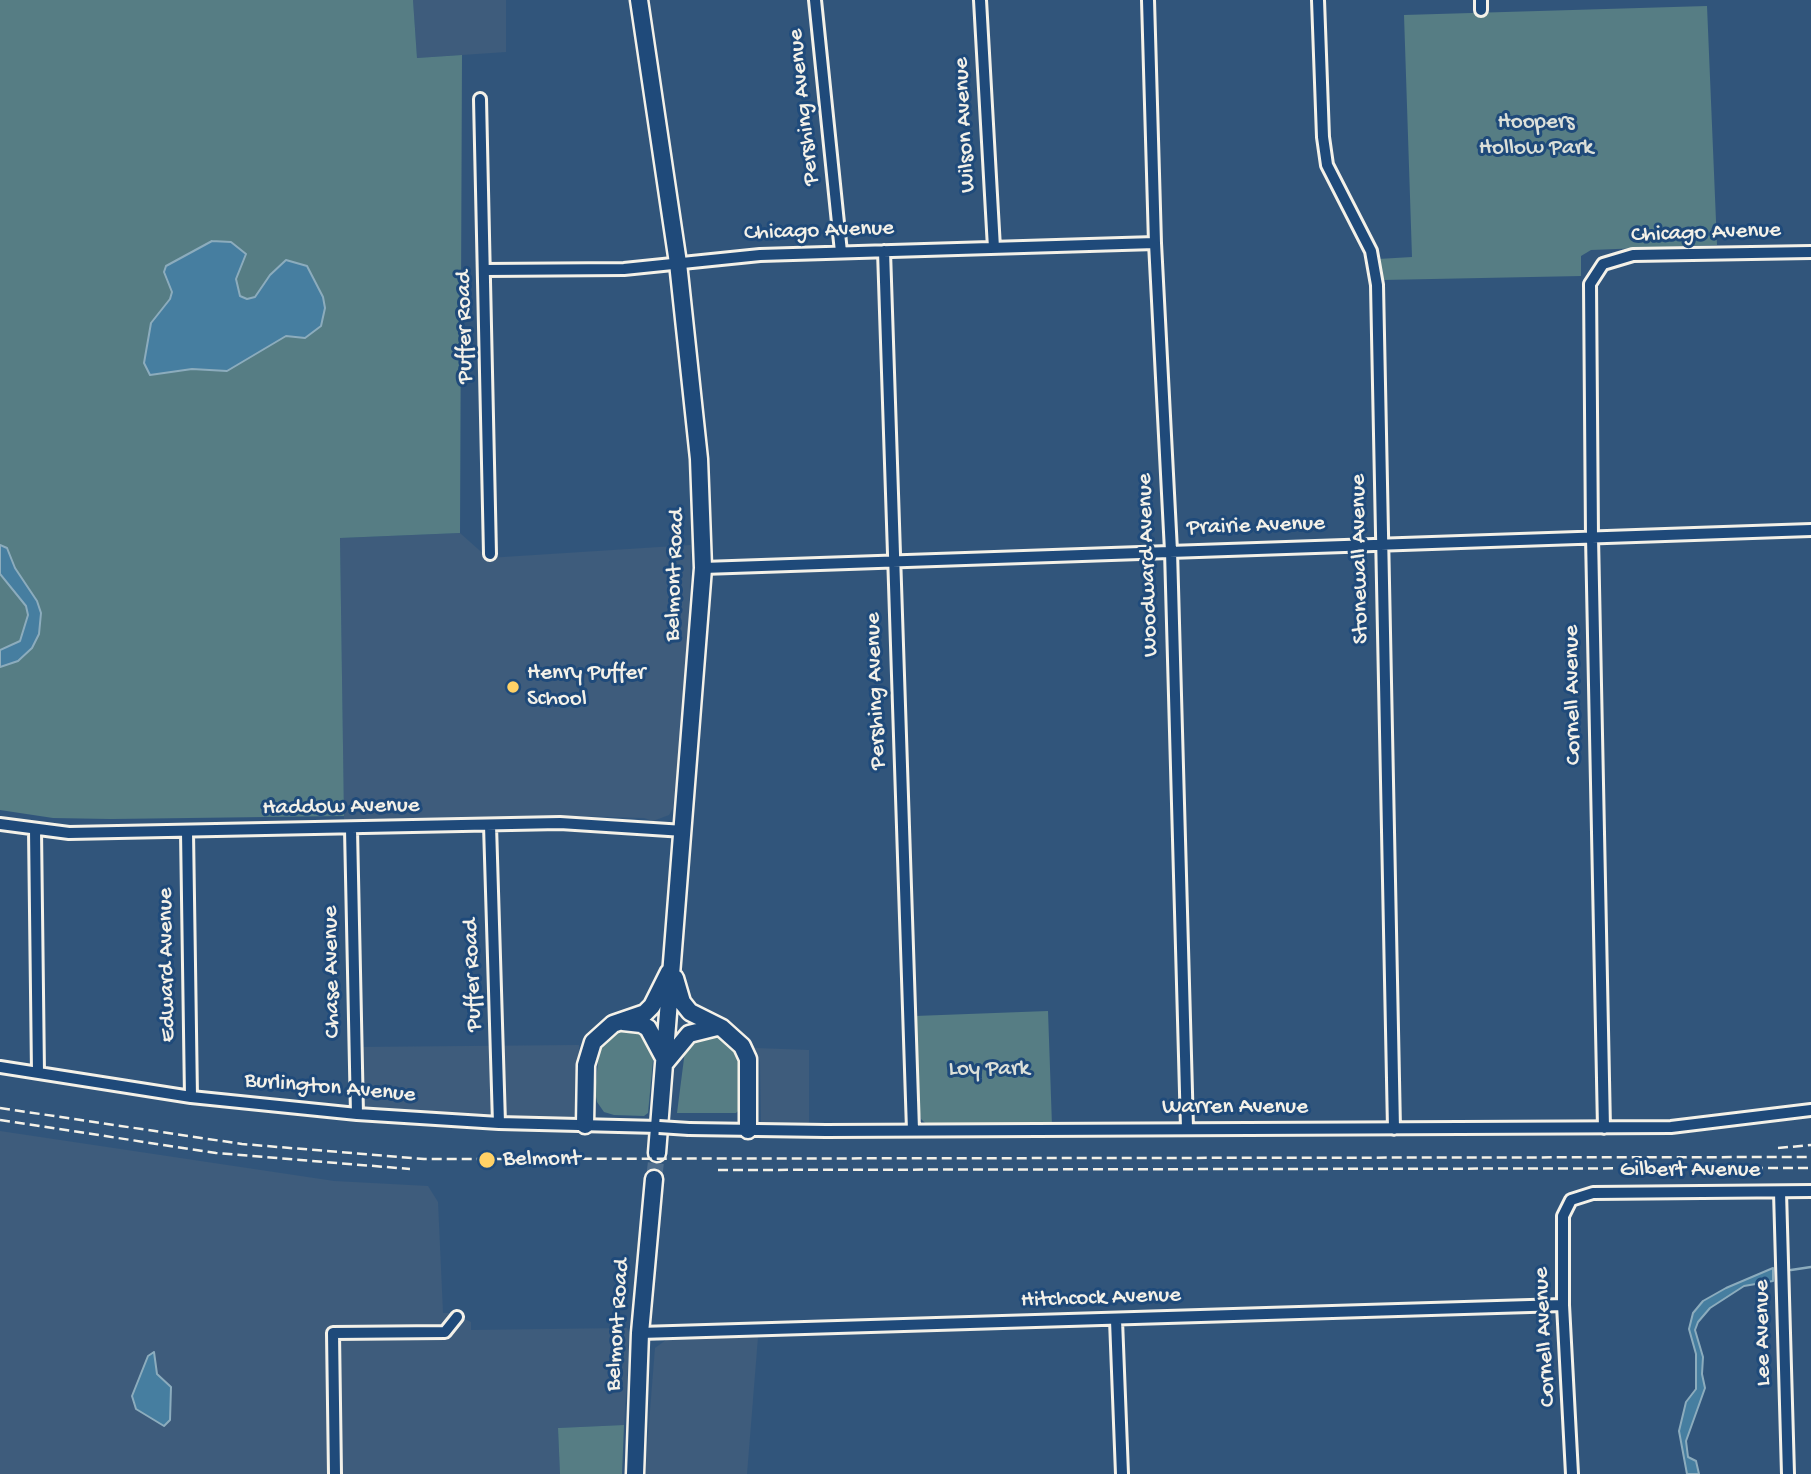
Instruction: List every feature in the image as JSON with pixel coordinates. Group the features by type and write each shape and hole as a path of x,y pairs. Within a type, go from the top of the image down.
{"main road":[{"name":"Belmont Road","path":"639,0 678,263 699,459 703,568 657,1153"},
{"path":"585,1125 586,1065 590,1048 601,1032 638,1017 652,1006 672,966"},
{"path":"672,966 685,1007 695,1017 734,1035 748,1059 748,1130"},
{"path":"621,1022 641,1024 649,1028 666,1063 689,1034 717,1027"},
{"name":"Belmont Road","path":"635,1474 640,1334 654,1180"}],"street":[{"name":"Pershing Avenue","path":"815,0 841,252"},
{"name":"Wilson Avenue","path":"980,0 994,248"},
{"name":"Woodward Avenue","path":"1148,0 1155,243 1171,551 1187,1128"},
{"name":"Stonewall Avenue","path":"1318,0 1323,137 1327,164 1363,233 1375,267 1394,1129"},
{"name":"Puffer Road","path":"480,99 490,554"},
{"name":"Chicago Avenue","path":"485,271 624,270 678,263 841,252 1155,243"},
{"name":"Pershing Avenue","path":"884,251 913,1130"},
{"name":"Chicago Avenue","path":"1603,264 1651,253 1811,252"},
{"name":"Cornell Avenue","path":"1603,264 1590,284 1591,537 1604,1128"},
{"name":"Prairie Avenue","path":"703,568 1811,530"},
{"name":"Haddow Avenue","path":"0,824 69,833 560,823 684,831"},
{"name":"Puffer Road","path":"490,825 499,1123"},
{"name":"Chase Avenue","path":"351,829 357,1114"},
{"path":"35,830 38,1073"},
{"name":"Edward Avenue","path":"187,832 191,1097"},
{"name":"Burlington Avenue","path":"0,1067 191,1097 357,1114 499,1123 659,1127"},
{"name":"Warren Avenue","path":"659,1127 748,1130 1604,1128 1718,1123 1811,1110"},
{"name":"Gilbert Avenue","path":"1571,1200 1592,1193 1811,1191"},
{"name":"Lee Avenue","path":"1780,1192 1788,1474"},
{"name":"Cornell Avenue","path":"1571,1200 1563,1216 1563,1305 1572,1474"},
{"name":"Hitchcock Avenue","path":"640,1334 1563,1305"},
{"path":"335,1474 333,1333 446,1332 457,1317"},
{"path":"1116,1320 1122,1474"}],"shaded area":[{"path":"413,0 506,0 506,52 417,58"},
{"path":"212,241 231,242 246,254 236,279 240,296 247,299 255,297 270,275 286,260 307,266 323,297 325,308 321,326 305,338 286,336 227,371 192,369 150,375 144,363 151,323 170,299 172,292 164,272 166,266"},
{"name":"Henry Puffer School","path":"460,533 488,558 691,545 688,659 673,808 669,815 653,821 644,818 573,816 344,821 340,538"},
{"path":"0,545 7,548 15,568 37,601 41,613 39,634 32,648 18,661 0,667 0,650 20,641 28,615 26,606 0,574"},
{"path":"579,1045 578,1117 485,1116 360,1108 359,1047"},
{"path":"755,1048 809,1050 809,1125 761,1123 760,1061"},
{"path":"0,1131 334,1181 428,1186 438,1202 443,1313 452,1313 471,1322 471,1330 627,1328 630,1335 624,1425 558,1428 560,1474 0,1474"},
{"path":"1773,1268 1773,1281 1744,1286 1710,1308 1698,1322 1695,1330 1703,1357 1705,1388 1686,1441 1688,1457 1696,1461 1699,1474 1687,1474 1679,1431 1686,1402 1696,1389 1696,1354 1689,1329 1693,1313 1703,1301 1726,1288"},
{"path":"758,1337 747,1474 645,1474 655,1348 666,1340 679,1338"},
{"path":"154,1352 157,1374 171,1387 170,1420 164,1426 136,1409 132,1396 148,1356"}],"green space":[{"path":"0,0 413,0 417,58 462,55 460,533 340,538 344,816 53,818 0,810"},
{"name":"Hoopers Hollow Park","path":"1707,6 1717,245 1591,250 1581,256 1581,276 1382,280 1378,259 1412,257 1404,15"},
{"name":"Loy Park","path":"1048,1011 1052,1126 939,1126 925,1123 921,1119 918,1105 915,1016"},
{"path":"643,1028 654,1050 648,1113 644,1116 604,1112 597,1102 595,1092 599,1052 604,1041 621,1029"},
{"path":"703,1034 721,1035 741,1054 740,1109 736,1113 677,1113 686,1043"},
{"path":"624,1425 622,1474 560,1474 558,1428"}],"waterway":[{"path":"1791,1270 1811,1267"}],"tunnel":[{"path":"654,1179 657,1153"}],"railway":[{"path":"0,1108 242,1144 424,1159 1811,1157"},
{"path":"0,1120 216,1153 410,1169"},
{"path":"1778,1148 1811,1145"},
{"path":"718,1170 1811,1168"}],"place":[{"name":"Henry Puffer School","path":"513,687"},
{"name":"Belmont","path":"487,1160"}]}
